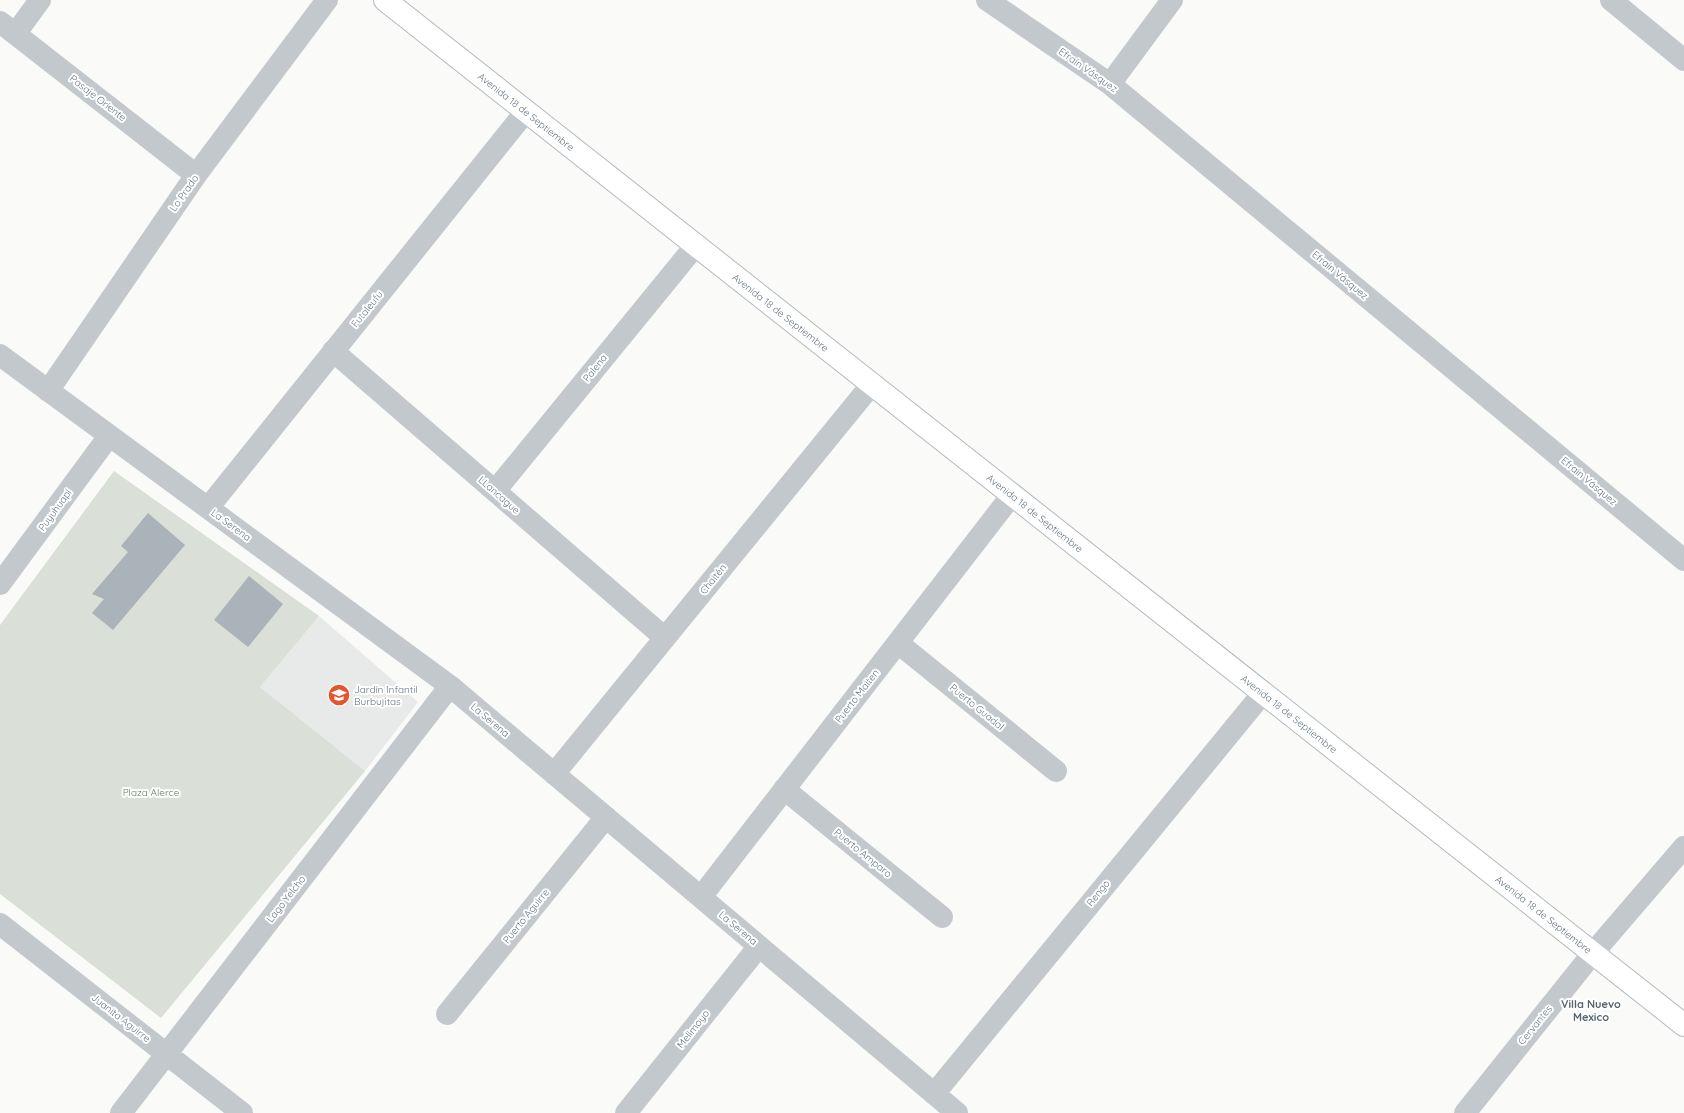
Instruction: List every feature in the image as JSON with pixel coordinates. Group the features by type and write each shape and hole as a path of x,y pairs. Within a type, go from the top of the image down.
{"street":[{"path":"8,28 40,0"},
{"name":"Lo Prado","path":"48,391 196,175 327,0"},
{"name":"Avenida 18 de Septiembre","path":"385,0 1684,1025"},
{"name":"Efraín Vásquez","path":"987,0 1110,84 1684,560"},
{"path":"1110,84 1172,0"},
{"path":"1611,0 1684,60"},
{"name":"Pasaje Oriente","path":"8,28 196,175"},
{"name":"Futaleufu","path":"208,508 526,111"},
{"name":"Palena","path":"495,491 696,245"},
{"name":"LLancague","path":"333,351 665,638"},
{"name":"La Serena","path":"0,355 450,686 957,1113"},
{"name":"Chaitén","path":"554,774 872,384"},
{"name":"Puyuhuapi","path":"0,584 110,436"},
{"name":"Puerto Maiten","path":"701,897 1012,495"},
{"name":"Puerto Guadal","path":"898,643 1056,771"},
{"name":"Lago Yelcho","path":"121,1113 450,686"},
{"name":"Rengo","path":"934,1094 1262,693"},
{"name":"Puerto Amparo","path":"784,789 942,917"},
{"name":"Puerto Aguirre","path":"447,1014 606,817"},
{"name":"Cervantes","path":"1465,1113 1593,953 1684,847"},
{"name":"Juanita Aguirre","path":"3,933 167,1054 242,1113"},
{"name":"Melimoyo","path":"626,1113 759,946"}],"shaded area":[{"name":"Jardín Infantil Burbujitas","path":"319,616 418,702 365,771 260,687"}],"green space":[{"name":"Plaza Alerce","path":"114,471 319,616 260,687 365,771 161,1018 0,894 0,625"}],"building":[{"path":"148,513 185,545 113,630 92,613 104,599 92,594 128,552 121,546"},
{"path":"249,576 283,604 248,647 214,620"}],"place":[{"name":"Jardín Infantil Burbujitas","path":"339,695"}],"district":[{"name":"Villa Nuevo Mexico","path":"1591,1010"}]}
